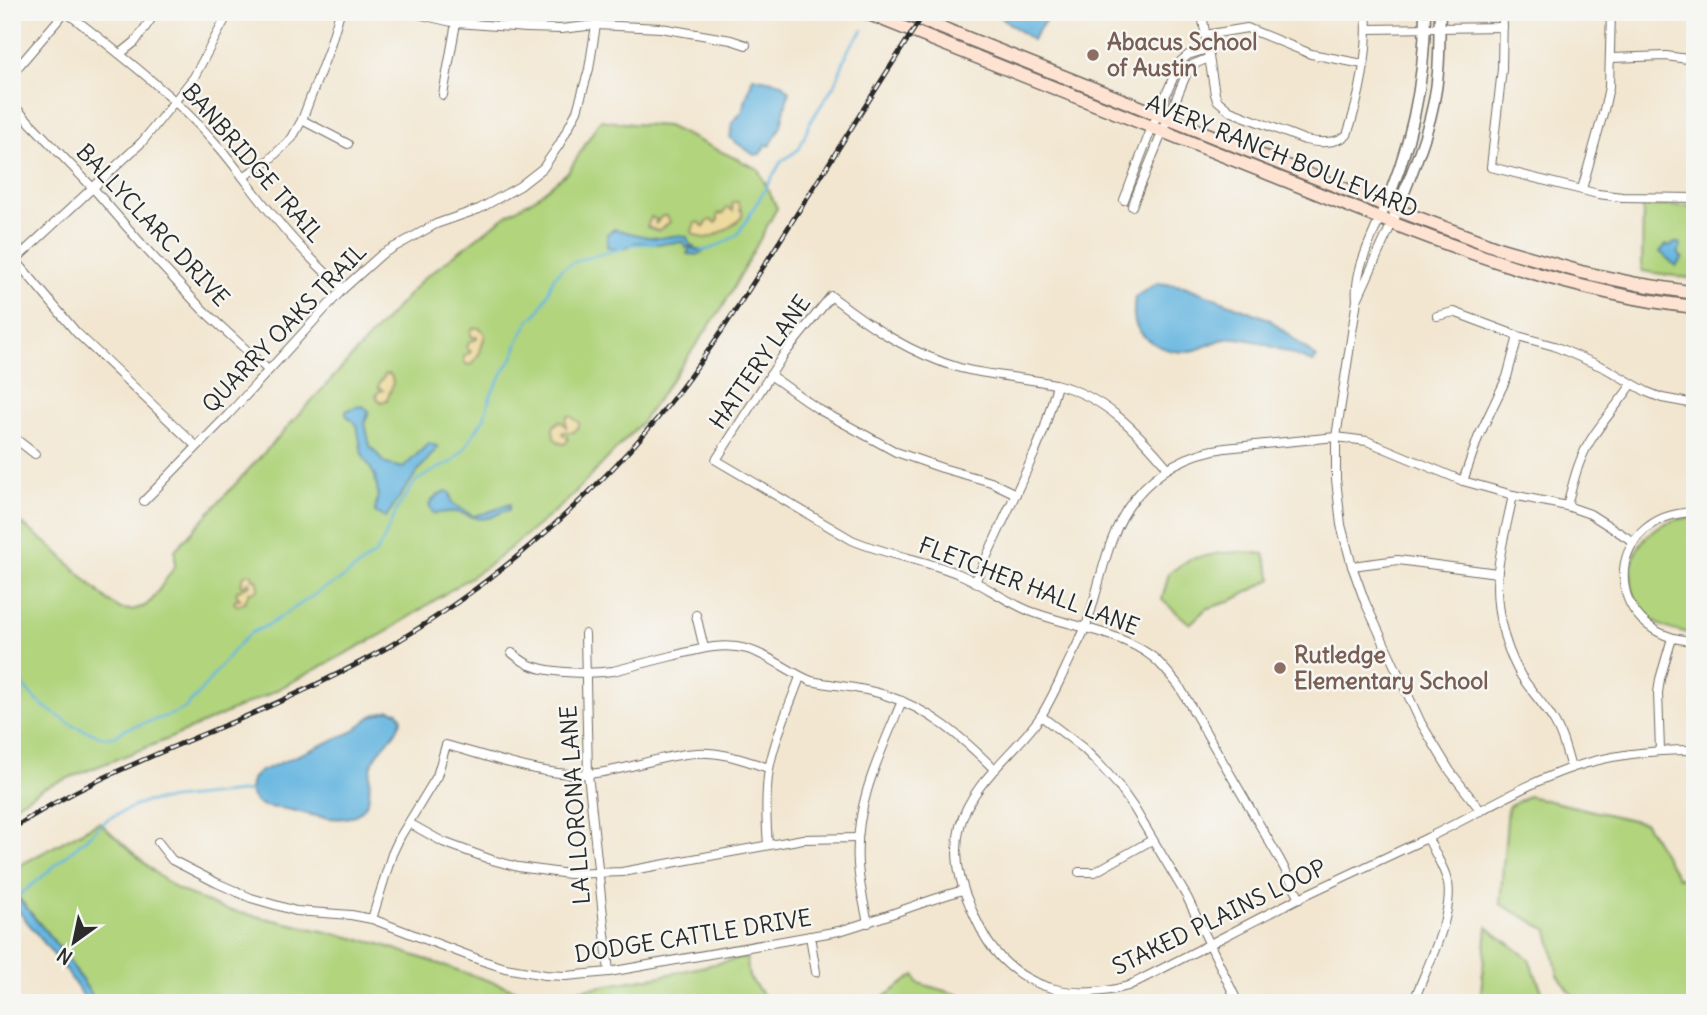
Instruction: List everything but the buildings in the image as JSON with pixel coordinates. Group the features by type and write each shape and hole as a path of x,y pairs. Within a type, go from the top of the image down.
{"main road":[{"name":"AVERY RANCH BOULEVARD","path":"863,12 1158,129 1389,214 1581,272 1695,293"},
{"name":"AVERY RANCH BOULEVARD","path":"902,12 1163,116 1477,255 1586,288 1695,307"}],"street":[{"name":"BANBRIDGE TRAIL","path":"12,74 65,12 176,102 219,147 276,220 343,289"},
{"path":"120,54 135,42 156,12"},
{"path":"196,446 76,332 13,260 142,142 194,78 229,12"},
{"path":"243,177 268,161 292,138 302,120 340,12"},
{"path":"409,12 456,23 561,29 596,25 662,28 746,45"},
{"name":"QUARRY OAKS TRAIL","path":"144,501 228,415 343,289 382,254 436,224 479,209 520,186 543,168 559,145 576,111 589,69 596,12"},
{"path":"1204,12 1205,35 1217,100 1230,111 1313,142 1337,141 1347,135 1358,97 1368,29 1366,12"},
{"path":"1357,300 1379,255 1416,112 1424,53 1425,12"},
{"path":"1440,12 1438,72 1433,107 1420,154 1360,270 1336,437 1335,463 1344,538 1365,602 1422,723 1443,760 1480,811"},
{"path":"1503,12 1503,68 1491,167 1598,194 1695,198"},
{"path":"1581,189 1609,87 1611,12"},
{"path":"443,95 456,23"},
{"path":"1368,29 1503,27"},
{"path":"1205,35 1247,28 1311,54 1363,64"},
{"path":"1132,206 1163,116 1188,69 1208,54"},
{"path":"1611,58 1667,56 1695,60"},
{"name":"BALLYCLARC DRIVE","path":"12,104 93,188 202,309 268,370"},
{"path":"302,120 348,144"},
{"path":"1124,200 1158,129"},
{"name":"HATTERY LANE","path":"716,460 770,375 831,296 865,323 914,351 960,368 1057,385 1088,397 1121,418 1168,468"},
{"path":"1437,316 1454,312 1518,336 1554,346 1605,368 1662,398 1695,404"},
{"path":"1463,481 1478,438 1507,377 1518,336"},
{"path":"770,375 818,409 896,452 991,482 1016,494"},
{"path":"1567,506 1578,465 1585,451 1632,384"},
{"path":"975,582 1044,430 1057,385"},
{"path":"12,436 36,454"},
{"name":"STAKED PLAINS LOOP","path":"1634,542 1590,514 1463,481 1375,443 1357,439 1336,437 1216,449 1168,468 1136,497 1121,520 1111,543 1085,628 1041,716 971,799 960,826 958,839 958,869 963,890 993,949 1016,971 1045,987 1063,992 1101,992 1128,986 1300,898 1571,768 1610,757 1660,750 1695,750"},
{"name":"FLETCHER HALL LANE","path":"716,460 852,540 875,550 959,574 1017,606 1112,637 1153,657 1167,670 1178,686 1300,898"},
{"path":"1513,495 1497,573 1499,609 1507,646 1522,677 1558,729 1571,768"},
{"path":"1695,512 1679,513 1656,520 1641,533 1628,554 1623,575 1627,596 1641,620 1660,634 1695,641"},
{"path":"1352,566 1398,560 1497,573"},
{"path":"696,615 704,648"},
{"name":"LA LLORONA LANE","path":"585,634 588,774 609,972"},
{"path":"1660,750 1658,693 1672,638"},
{"path":"512,653 538,668 586,672 613,671 704,648 729,646 747,649 767,657 800,677 884,694 902,701 955,732 995,770"},
{"path":"768,845 765,809 769,768 800,677"},
{"path":"868,923 858,861 860,821 869,782 902,701"},
{"path":"1041,716 1083,748 1118,785 1134,808 1187,898 1238,1003"},
{"path":"372,919 392,854 437,776 446,745 555,773 588,774 697,753 712,753 769,768"},
{"path":"409,823 443,842 481,856 518,867 558,873 622,872 803,839 858,838"},
{"path":"1413,1003 1442,930 1448,905 1448,882 1428,838"},
{"path":"1079,872 1095,872 1152,840"},
{"name":"DODGE CATTLE DRIVE","path":"158,842 172,860 251,898 296,911 372,919 505,968 545,975 609,972 839,931 963,890"},
{"path":"810,936 816,972"},
{"path":"1101,992 1101,1003"},
{"path":"1321,1003 1344,1000 1356,1003"}],"green space":[{"path":"600,120 667,126 758,169 777,208 724,305 641,423 566,502 492,563 383,634 267,695 168,739 43,788 12,807 12,516 54,549 108,601 121,609 132,610 145,606 175,566 175,550 423,279 569,171"},
{"path":"1643,206 1695,206 1695,279 1642,271"},
{"path":"1695,518 1695,633 1666,628 1646,614 1635,596 1631,574 1636,553 1648,535 1668,522"},
{"path":"1243,552 1264,554 1272,579 1231,601 1206,609 1190,624 1162,600 1169,573 1190,559"},
{"path":"1528,796 1645,823 1678,878 1695,877 1695,1003 1578,1003 1558,975 1548,930 1500,904 1508,807"},
{"path":"99,822 177,889 220,908 380,944 537,997 661,976 746,957 749,977 769,1003 97,1003 64,953 12,890 12,871"},
{"path":"1487,927 1529,959 1547,1003 1480,1003"},
{"path":"915,975 918,983 986,1003 875,1003"}],"sand":[{"path":"738,202 741,209 739,210 742,210 742,216 736,222 709,237 693,234 695,223 699,222 704,227 711,220 716,223 718,214 724,213 727,207 733,211 732,204"},
{"path":"663,216 667,216 670,222 658,231 647,227 651,217 657,220 656,224"},
{"path":"473,328 481,329 485,335 473,364 467,365 464,356 471,352 467,348 469,342 477,339 471,335"},
{"path":"386,374 392,377 393,384 387,400 381,402 376,397 378,392 383,390 378,387"},
{"path":"568,416 579,422 579,426 574,432 563,432 568,438 564,444 554,438 553,427 559,421 566,427"},
{"path":"247,573 257,579 259,587 256,591 249,592 243,603 236,605 236,599 240,599 236,594 238,590 250,585 249,582 241,585"}],"water":[{"path":"994,12 1051,12 1032,40"},
{"path":"753,77 782,83 789,91 781,126 770,146 766,144 760,154 754,155 730,138 733,122 742,112"},
{"path":"614,229 653,238 678,235 687,237 690,245 694,246 693,249 704,251 697,255 687,254 691,247 686,248 684,242 636,242 624,249 607,247 607,234"},
{"path":"1679,243 1681,247 1678,252 1683,258 1676,266 1660,252 1666,245"},
{"path":"1157,283 1184,286 1269,319 1317,358 1313,362 1265,344 1236,338 1220,340 1188,352 1156,345 1138,329 1134,309 1135,297"},
{"path":"363,406 369,411 365,423 370,446 386,464 403,468 429,443 438,447 385,518 375,512 378,493 375,476 362,454 357,425 346,415 346,411"},
{"path":"447,491 452,503 473,516 510,504 509,510 483,519 455,512 433,513 429,505 437,496"},
{"path":"389,710 398,712 402,719 395,733 375,758 370,772 368,800 355,815 345,818 323,817 258,804 253,799 250,791 252,779 259,772 352,732 372,716"},
{"path":"12,890 64,954 97,1003 88,1003 65,969 12,903"}],"waterway":[{"path":"701,251 713,248 737,235 781,162 799,149 811,121 836,82 849,48 863,30"},
{"path":"631,245 655,243"},
{"path":"12,672 46,708 74,726 102,737 114,737 126,729 185,708 249,634 339,581 375,554 397,509 416,481 452,462 465,448 484,418 491,394 514,356 517,343 529,321 539,311 554,277 563,268 579,260 624,248"},
{"path":"17,897 109,818 144,802 250,791"}],"railway":[{"path":"12,829 103,778 295,695 388,647 461,600 566,514 629,451 692,374 925,12"}],"place":[{"name":"Abacus School of Austin","path":"1093,55"},
{"name":"Rutledge Elementary School","path":"1280,668"}]}
